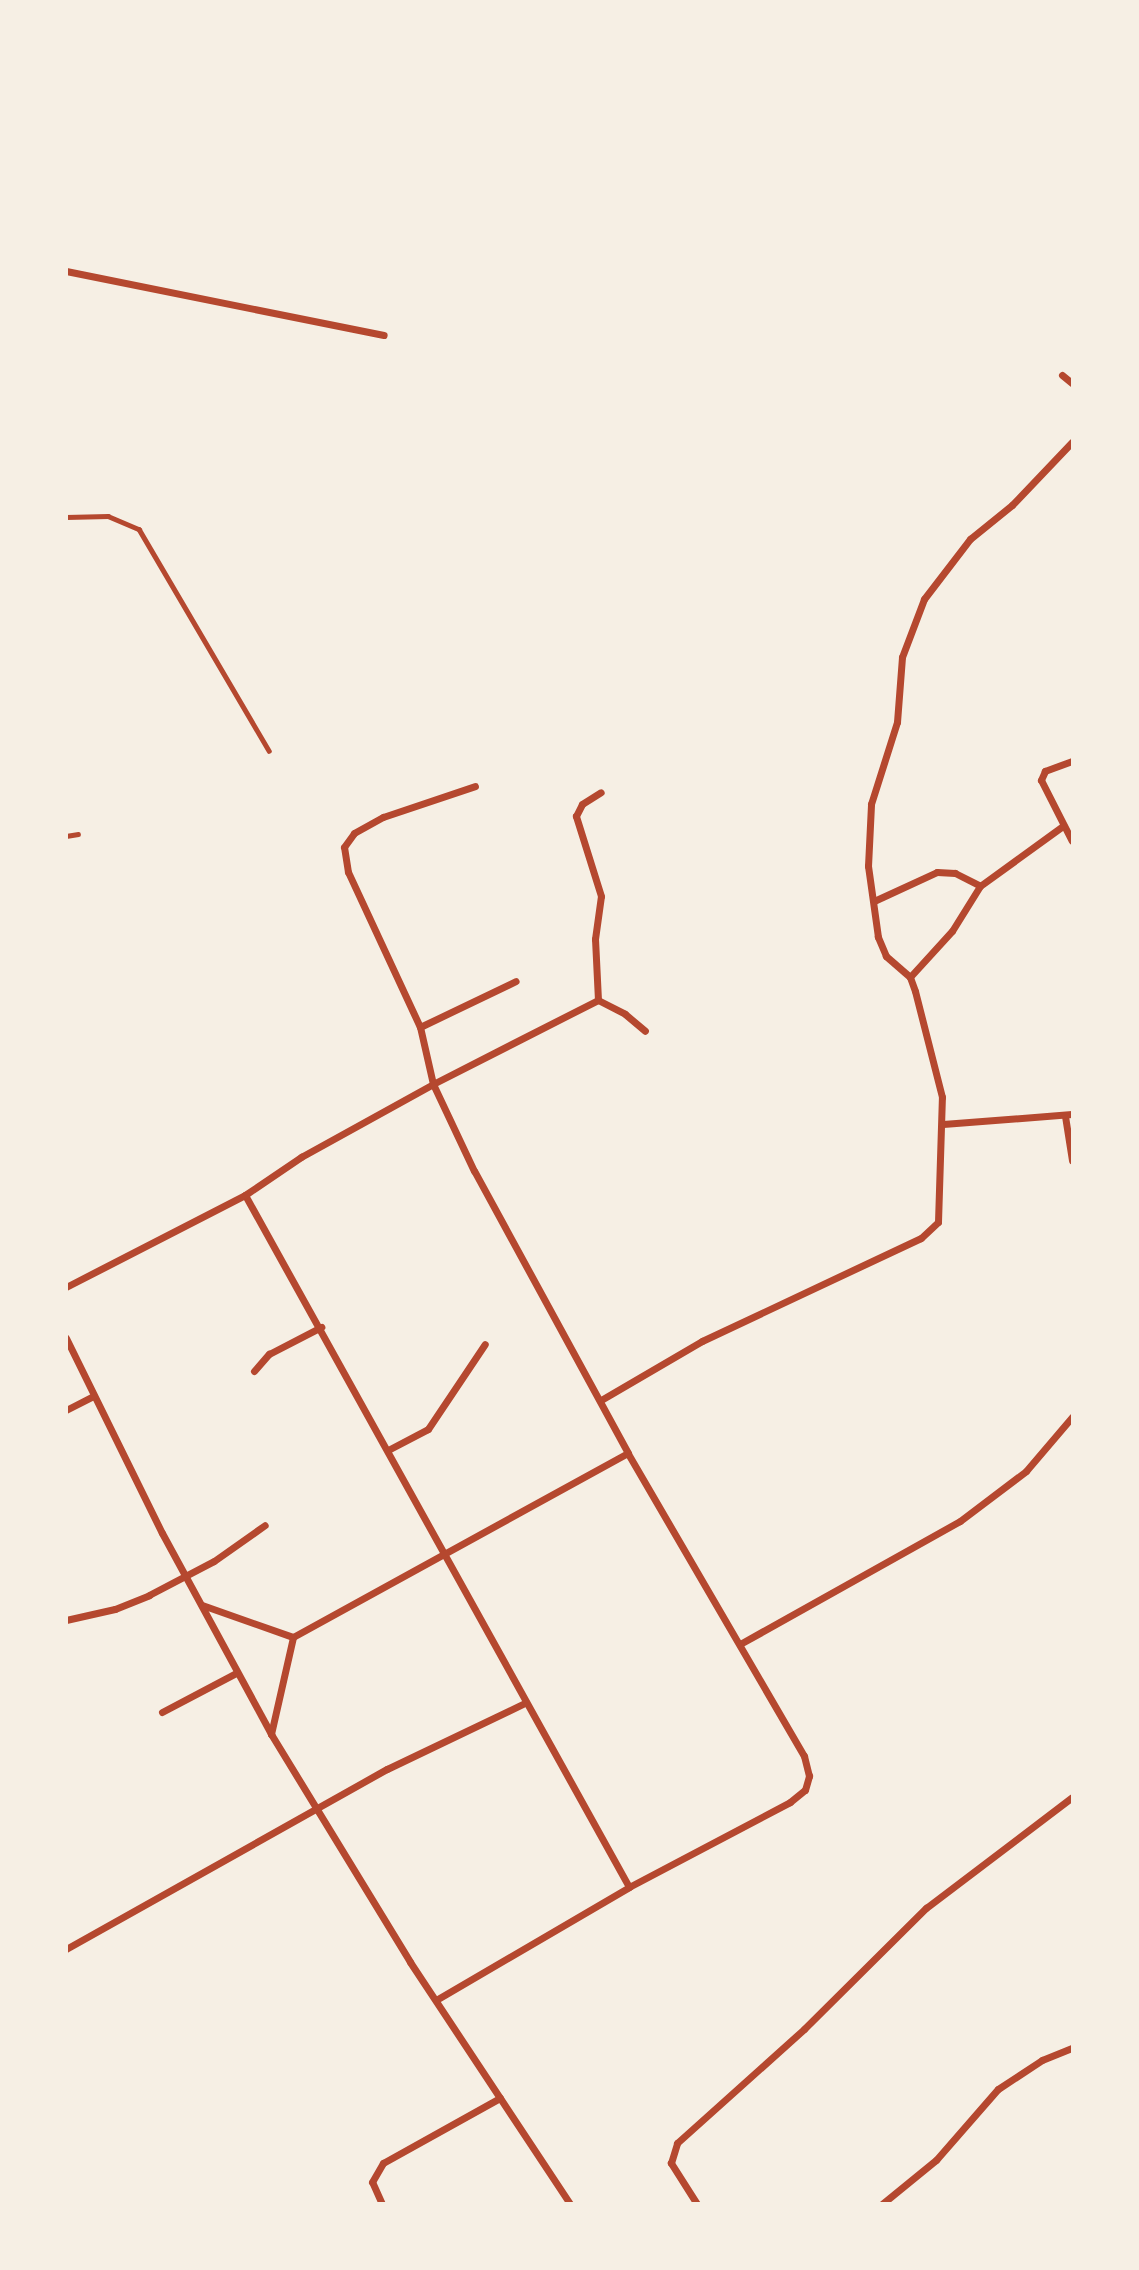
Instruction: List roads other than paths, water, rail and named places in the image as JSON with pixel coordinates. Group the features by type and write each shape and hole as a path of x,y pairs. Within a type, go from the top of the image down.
{"street":[{"path":"66,271 384,335"},
{"path":"1062,374 1073,383"},
{"path":"601,1399 702,1341 929,1233 940,1216 943,1125 935,1061 910,977 884,951 874,901 867,836 871,804 897,722 902,657 915,619 937,579 970,539 1012,505 1073,442"},
{"path":"1073,761 1041,776 1063,826 1073,841"},
{"path":"436,2000 629,1887 790,1802 808,1783 804,1756 628,1453 601,1399 474,1171 433,1084 420,1027 348,872 344,847 354,832 383,817 475,786"},
{"path":"598,1000 595,939 601,896 576,816 582,804 601,792"},
{"path":"910,977 953,931 980,886 1063,826"},
{"path":"874,901 937,872 955,873 980,886"},
{"path":"420,1027 516,981"},
{"path":"598,1000 625,1014 645,1031"},
{"path":"66,1287 245,1195 301,1157 433,1084 598,1000"},
{"path":"943,1125 1069,1115 1073,1160"},
{"path":"245,1195 321,1327 443,1557 629,1887"},
{"path":"254,1371 269,1354 321,1327"},
{"path":"66,1338 186,1577 271,1734 436,2000 570,2203"},
{"path":"388,1450 428,1429 485,1344"},
{"path":"66,1410 94,1396"},
{"path":"740,1644 960,1521 1026,1471 1073,1417"},
{"path":"202,1605 293,1637 628,1453"},
{"path":"66,1620 134,1602 186,1577 265,1525"},
{"path":"271,1734 293,1637"},
{"path":"162,1712 236,1673"},
{"path":"66,1949 429,1747 526,1703"},
{"path":"698,2203 671,2163 677,2144 804,2029 926,1908 1073,1797"},
{"path":"882,2203 936,2160 998,2089 1042,2060 1073,2048"},
{"path":"382,2203 372,2182 383,2163 500,2098"}],"lane":[{"path":"66,517 108,516 139,529 268,751"},
{"path":"66,836 78,834"}]}
